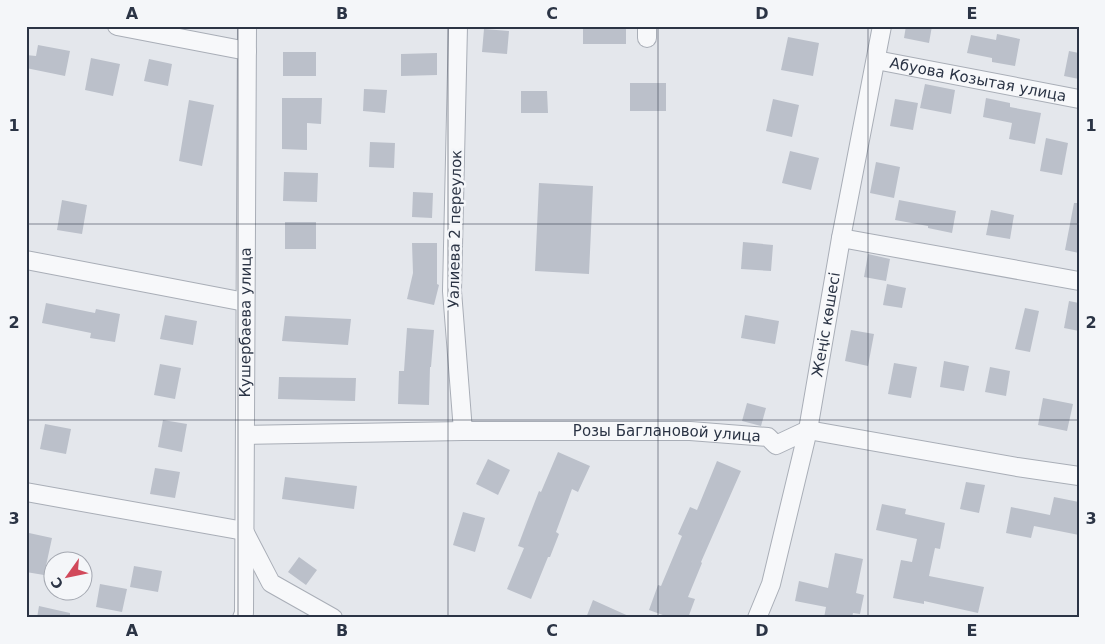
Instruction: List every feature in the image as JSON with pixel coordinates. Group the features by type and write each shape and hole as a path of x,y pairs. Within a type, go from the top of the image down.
{"street":[{"path":"117,26 247,51"},
{"name":"Кушербаева улица","path":"242,618 244,613 247,26"},
{"name":"Уалиева 2 переулок","path":"458,26 452,291 463,431"},
{"name":"Жеңіс көшесі","path":"756,618 771,584 808,430 841,238 882,26"},
{"name":"Абуова Козытая улица","path":"876,60 1079,99"},
{"path":"841,238 1079,281"},
{"path":"26,260 245,302"},
{"path":"808,430 1079,476"},
{"name":"Розы Баглановой улица","path":"245,435 463,431 690,431 768,437 776,445 808,430"},
{"path":"26,492 244,531 271,583 333,618"}],"building":[{"path":"906,26 932,26 929,43 904,38"},
{"path":"484,29 509,31 507,54 482,52"},
{"path":"583,29 626,29 626,44 583,44"},
{"path":"997,34 1020,39 1015,66 992,62 992,58 967,53 971,35 996,40"},
{"path":"788,37 819,43 813,76 781,70"},
{"path":"38,45 70,51 65,76 26,68 26,55 36,56"},
{"path":"1069,51 1079,53 1079,79 1064,76"},
{"path":"283,52 316,52 316,76 283,76"},
{"path":"437,53 437,75 401,76 401,54"},
{"path":"91,58 120,64 113,96 85,90"},
{"path":"149,59 172,64 168,86 144,81"},
{"path":"630,83 666,83 666,111 630,111"},
{"path":"925,84 955,90 951,114 920,108"},
{"path":"364,89 387,90 385,113 363,111"},
{"path":"521,91 547,91 548,113 521,113"},
{"path":"282,98 322,98 321,124 307,123 307,150 282,149"},
{"path":"986,98 1010,103 1010,107 1041,113 1035,144 1009,139 1012,123 983,117"},
{"path":"773,99 799,105 792,137 766,131"},
{"path":"895,99 918,103 913,130 890,126"},
{"path":"189,100 214,105 202,166 179,161"},
{"path":"1046,138 1068,143 1062,175 1040,171"},
{"path":"370,142 395,143 394,168 369,167"},
{"path":"790,151 819,158 811,190 782,183"},
{"path":"876,162 900,167 894,198 870,193"},
{"path":"284,172 318,173 317,202 283,201"},
{"path":"539,183 593,186 589,274 535,271"},
{"path":"413,192 433,193 432,218 412,217"},
{"path":"62,200 87,205 82,234 57,230"},
{"path":"899,200 956,211 952,233 895,220"},
{"path":"1074,203 1079,203 1079,253 1065,250"},
{"path":"991,210 1014,215 1010,239 986,235"},
{"path":"285,222 316,222 316,249 285,249"},
{"path":"743,242 773,245 771,271 741,269"},
{"path":"412,243 437,243 437,284 439,285 434,305 407,299 413,273"},
{"path":"868,254 890,259 886,281 864,277"},
{"path":"887,284 906,288 902,308 883,305"},
{"path":"1069,301 1079,303 1079,331 1064,328"},
{"path":"46,303 95,313 96,309 120,314 115,342 90,338 91,333 42,323"},
{"path":"1025,308 1039,311 1030,352 1015,349"},
{"path":"165,315 197,321 193,345 160,339"},
{"path":"745,315 779,321 775,344 741,338"},
{"path":"285,316 351,319 348,345 282,341"},
{"path":"407,328 434,330 430,367 429,405 398,404 399,371 404,371"},
{"path":"851,330 874,334 868,366 845,361"},
{"path":"944,361 969,366 964,391 940,387"},
{"path":"894,363 917,367 911,398 888,394"},
{"path":"160,364 181,368 175,399 154,395"},
{"path":"990,367 1010,371 1006,396 985,392"},
{"path":"279,377 356,378 355,401 278,399"},
{"path":"1043,398 1073,404 1067,431 1038,425"},
{"path":"747,403 766,408 761,426 742,421"},
{"path":"163,420 187,424 182,452 158,447"},
{"path":"45,424 71,429 66,454 40,449"},
{"path":"558,452 590,466 578,492 572,489 556,532 559,534 531,599 507,589 524,548 518,546 539,491 541,492"},
{"path":"488,459 510,470 498,495 476,484"},
{"path":"717,461 741,471 701,562 688,597 695,599 688,618 671,618 649,610 658,585 661,586 682,536 678,534 690,507 697,510"},
{"path":"155,468 180,472 175,498 150,494"},
{"path":"285,477 357,486 354,509 282,499"},
{"path":"966,482 985,485 979,513 960,509"},
{"path":"1054,497 1079,502 1079,535 1034,526 1031,538 1006,533 1011,507 1050,515"},
{"path":"882,504 906,509 905,514 945,523 940,549 935,548 929,576 984,587 978,613 924,601 924,604 893,598 901,560 912,562 917,539 876,530"},
{"path":"463,512 485,518 475,552 453,545"},
{"path":"29,533 52,538 49,552 42,552 42,575 26,572 26,548"},
{"path":"835,553 863,559 856,593 864,595 860,614 853,613 852,618 824,618 826,607 795,601 799,581 828,588"},
{"path":"299,557 317,570 306,585 288,572"},
{"path":"134,566 162,571 158,592 130,587"},
{"path":"100,584 127,589 122,612 96,607"},
{"path":"593,600 633,618 586,618"},
{"path":"39,606 70,613 70,618 37,618"}]}
